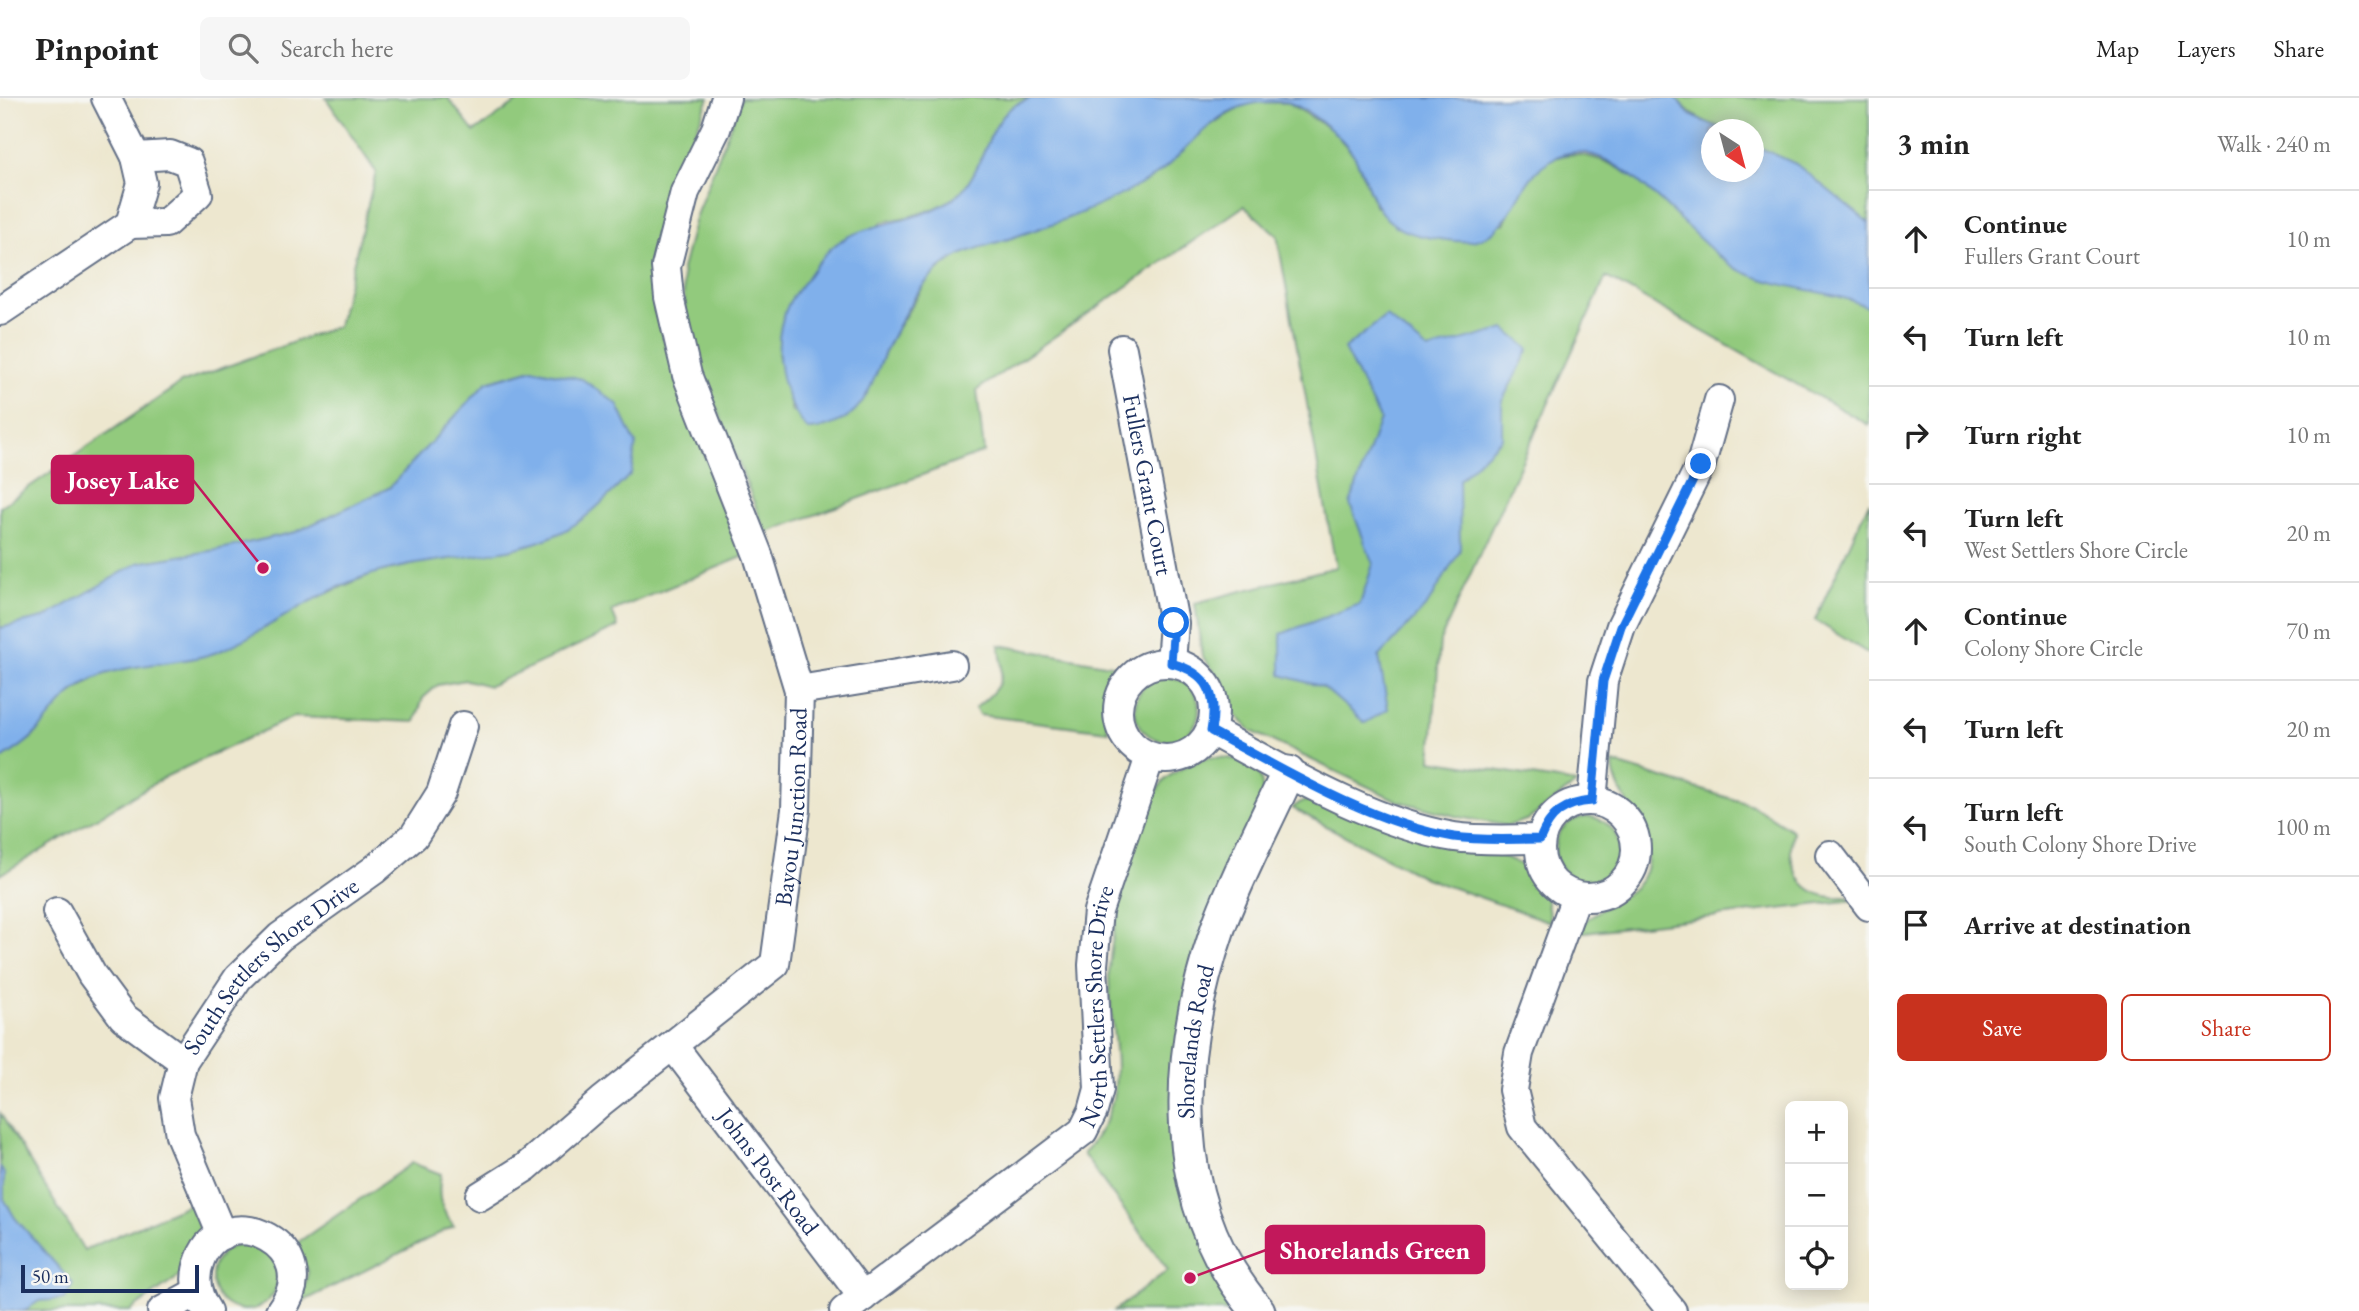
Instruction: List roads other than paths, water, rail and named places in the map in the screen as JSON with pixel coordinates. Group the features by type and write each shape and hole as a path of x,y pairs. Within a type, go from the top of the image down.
{"street":[{"path":"0,311 133,215 142,183 136,157 106,98"},
{"name":"Bayou Junction Road","path":"480,1196 526,1167 602,1101 674,1047 775,964 796,810 799,690 758,555 687,375 669,297 666,267 685,191 716,129 726,98"},
{"path":"133,215 166,223 198,194 188,162 170,155 136,157"},
{"name":"Fullers Grant Court","path":"1122,349 1174,623 1171,663"},
{"path":"1592,801 1603,681 1621,626 1701,464 1719,400"},
{"path":"1171,663 1188,667 1202,678 1211,692 1215,710 1211,731 1200,746 1184,756 1162,760 1150,757 1126,739 1118,721 1118,701 1126,684 1138,671 1154,664 1171,663"},
{"path":"799,690 952,665"},
{"name":"South Settlers Shore Drive","path":"222,1236 180,1135 174,1098 183,1061 238,978 280,937 374,870 414,836 441,793 463,726"},
{"path":"1211,731 1288,773 1403,825 1456,837 1540,839"},
{"name":"North Settlers Shore Drive","path":"854,1304 1083,1131 1093,1111 1099,1089 1093,965 1098,911 1150,757"},
{"name":"Shorelands Road","path":"1258,1311 1216,1251 1211,1239 1194,1191 1185,1115 1189,1048 1201,987 1219,927 1288,773"},
{"path":"1592,801 1609,806 1623,815 1633,830 1636,848 1632,870 1622,884 1605,895 1576,897 1562,891 1547,877 1539,860 1540,839 1547,822 1559,809 1575,802 1592,801"},
{"path":"1830,855 1869,906"},
{"path":"1576,897 1519,1053 1513,1090 1522,1127 1672,1311"},
{"path":"57,912 92,975 123,1017 183,1061"},
{"name":"Johns Post Road","path":"674,1047 854,1304"},
{"path":"163,1311 202,1302 195,1272 202,1254 222,1236 249,1230 266,1235 281,1247 290,1262 293,1281 287,1302 280,1311"}],"water":[{"path":"1031,98 1676,98 1690,115 1701,120 1701,182 1764,182 1764,150 1796,164 1869,223 1869,308 1744,272 1711,250 1629,174 1607,160 1585,153 1564,154 1546,163 1533,176 1492,233 1476,240 1456,241 1414,234 1385,217 1351,151 1327,126 1290,103 1250,104 1217,120 1163,169 1116,198 1081,213 967,252 937,270 922,286 902,318 869,390 858,407 836,423 808,430 791,403 781,371 779,354 782,321 794,295 819,261 841,240 860,231 931,211 956,196 973,176 995,127 1014,106"},
{"path":"1386,316 1428,350 1505,329 1529,349 1502,401 1502,438 1459,480 1460,551 1428,604 1379,657 1388,709 1365,723 1323,687 1281,675 1281,634 1360,604 1373,564 1350,504 1380,419 1344,349"},
{"path":"533,369 582,379 617,404 636,444 631,474 581,520 562,532 517,548 399,567 356,580 214,653 133,667 100,676 71,694 30,739 0,760 0,628 44,618 138,563 216,550 296,532 389,488 487,382"},
{"path":"0,1166 4,1174 4,1199 15,1218 73,1284 65,1299 39,1301 24,1311 0,1311"}],"place":[{"name":"Josey Lake","path":"263,568"},
{"name":"Shorelands Green","path":"1190,1278"}]}
